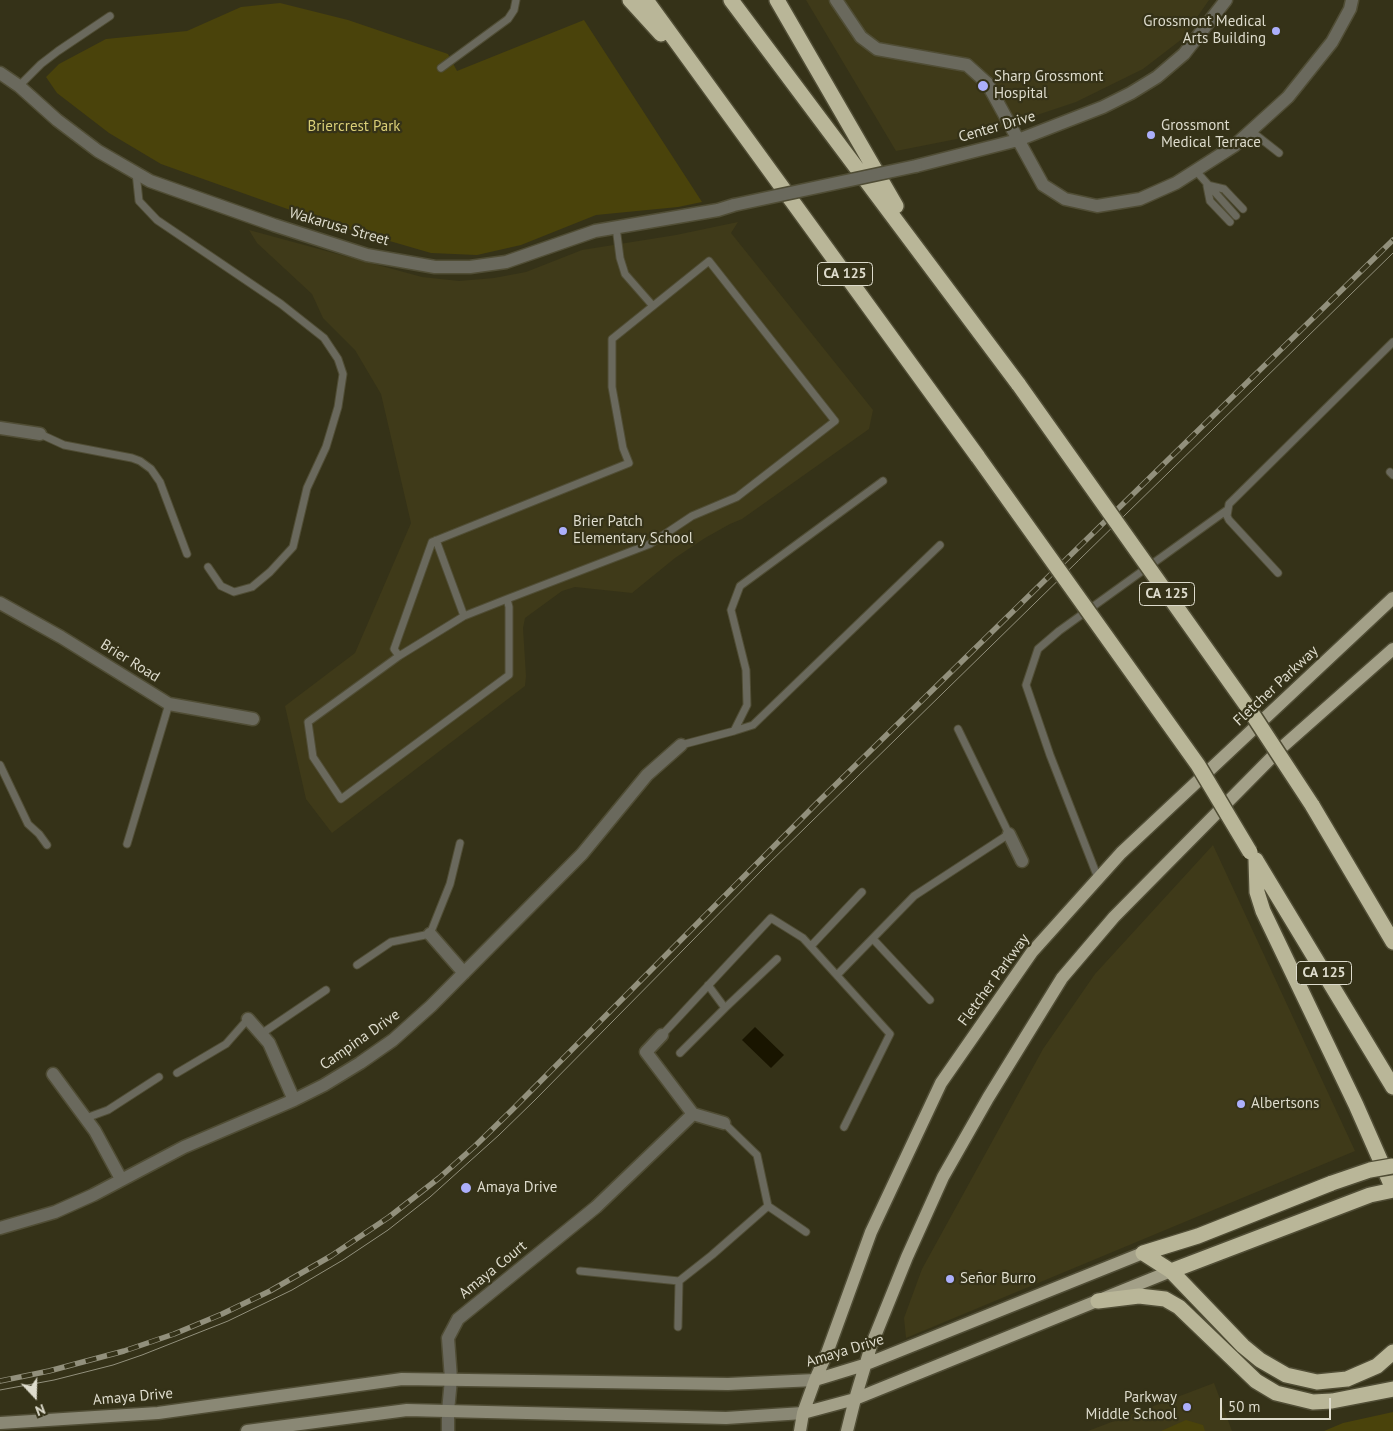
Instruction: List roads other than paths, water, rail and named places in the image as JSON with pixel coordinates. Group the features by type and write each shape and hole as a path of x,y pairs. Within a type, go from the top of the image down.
{"highway":[{"path":"630,0 712,92"},
{"name":"CA 125","path":"646,0 978,457 1198,765 1393,1087"},
{"name":"CA 125","path":"731,0 1019,385 1249,709 1312,805 1393,942"},
{"path":"777,0 928,262"},
{"path":"1171,1271 1370,1195 1393,1190 1356,1105 1263,911 1257,892 1253,856"},
{"path":"1143,1254 1198,1236 1332,1183 1370,1170 1393,1166"},
{"path":"1143,1254 1171,1271 1243,1346 1260,1360 1286,1375 1317,1382 1347,1379 1376,1366 1393,1352"},
{"path":"1098,1300 1139,1296 1165,1299 1179,1307 1256,1381 1276,1393 1313,1402 1332,1401 1393,1389"}],"main road":[{"name":"Fletcher Parkway","path":"800,1431 815,1380 827,1353 870,1232 940,1083 1032,952 1121,853 1393,598"},
{"path":"847,1431 864,1365 907,1257 946,1171 988,1098 1062,978 1114,917 1280,749 1393,649"},
{"name":"Amaya Drive","path":"0,1423 158,1413 402,1379 728,1384 815,1380 864,1365 1143,1254"},
{"path":"247,1431 408,1410 726,1418 804,1413 855,1399 1171,1271"}],"street":[{"path":"836,0 861,37 877,49 967,65 987,83 1042,185 1065,199 1097,206 1140,199 1176,183 1234,146 1288,97 1332,42 1350,9 1352,0"},
{"name":"Center Drive","path":"734,205 916,166 1018,140 1103,107 1157,77 1184,54 1226,0"},
{"name":"Wakarusa Street","path":"0,73 20,86 57,120 98,151 150,181 274,225 367,255 438,268 470,268 506,262 595,231 718,210 734,205"},
{"path":"0,428 40,434"},
{"name":"Brier Road","path":"0,603 61,637 169,704 253,719"},
{"name":"Campina Drive","path":"0,1228 55,1212 93,1195 184,1147 294,1100 360,1064 393,1040 431,1006 582,854 647,775 681,745"},
{"path":"1009,834 1022,861"},
{"path":"430,934 464,973"},
{"path":"248,1019 269,1043 294,1100"},
{"path":"662,1035 646,1052 693,1114 724,1123"},
{"path":"53,1074 95,1131 121,1179"},
{"name":"Amaya Court","path":"448,1431 450,1380 448,1338 458,1319 596,1207 693,1114"}],"lane":[{"path":"441,68 508,19 514,10 516,0"},
{"path":"20,86 52,55 110,16"},
{"path":"1251,131 1278,154"},
{"path":"1196,171 1207,185 1210,201 1233,219"},
{"path":"136,173 139,201 157,220 281,304 324,338 338,359 343,374 338,407 326,447 308,488 293,547 252,588 234,592 220,586 208,568"},
{"path":"1207,185 1224,189 1243,209"},
{"path":"616,227 620,258 625,274 653,306"},
{"path":"398,656 394,649 432,542 629,463 623,448 612,387 612,339 710,261 835,421 738,497 692,516 650,544 507,599 464,616 398,656 308,722 313,756 341,799 509,675 509,607 507,599"},
{"path":"1278,573 1229,520 1227,510 1229,504 1393,342"},
{"path":"40,434 64,445 132,458 140,461 150,469 160,482 187,554"},
{"path":"734,731 747,705 746,670 731,610 740,586 883,481"},
{"path":"1098,879 1050,755 1026,685 1038,649 1059,631 1227,510"},
{"path":"436,540 464,616"},
{"path":"681,745 753,725 940,545"},
{"path":"127,844 169,704"},
{"path":"837,975 914,896 1009,834 958,729"},
{"path":"0,765 28,824 47,845"},
{"path":"357,965 391,942 430,934 450,884 460,843"},
{"path":"811,946 862,892"},
{"path":"662,1035 771,918 803,938 890,1034 844,1127"},
{"path":"873,938 930,1000"},
{"path":"680,1053 777,959"},
{"path":"708,985 725,1008"},
{"path":"261,1034 326,990"},
{"path":"177,1073 226,1044 248,1019"},
{"path":"86,1118 108,1110 159,1076"},
{"path":"724,1123 758,1156 768,1206 806,1232"},
{"path":"580,1271 679,1281 768,1206"},
{"path":"678,1327 679,1281"}],"tram line":[{"path":"0,1390 54,1380 113,1365 228,1321 292,1290 343,1260 388,1230 430,1197 535,1100 764,868 1393,253"}],"railway":[{"path":"0,1381 49,1371 124,1351 174,1334 222,1314 270,1291 331,1256 389,1217 439,1178 512,1110 819,801 1393,240"}],"place":[{"name":"Grossmont Medical Arts Building","path":"1276,31"},
{"name":"Sharp Grossmont Hospital","path":"983,86"},
{"name":"Grossmont Medical Terrace","path":"1151,135"},
{"name":"Brier Patch Elementary School","path":"563,531"},
{"name":"Albertsons","path":"1241,1104"},
{"name":"Amaya Drive","path":"466,1188"},
{"name":"Señor Burro","path":"950,1279"},
{"name":"Parkway Middle School","path":"1187,1407"}],"park label":[{"name":"Briercrest Park","path":"354,127"}]}
